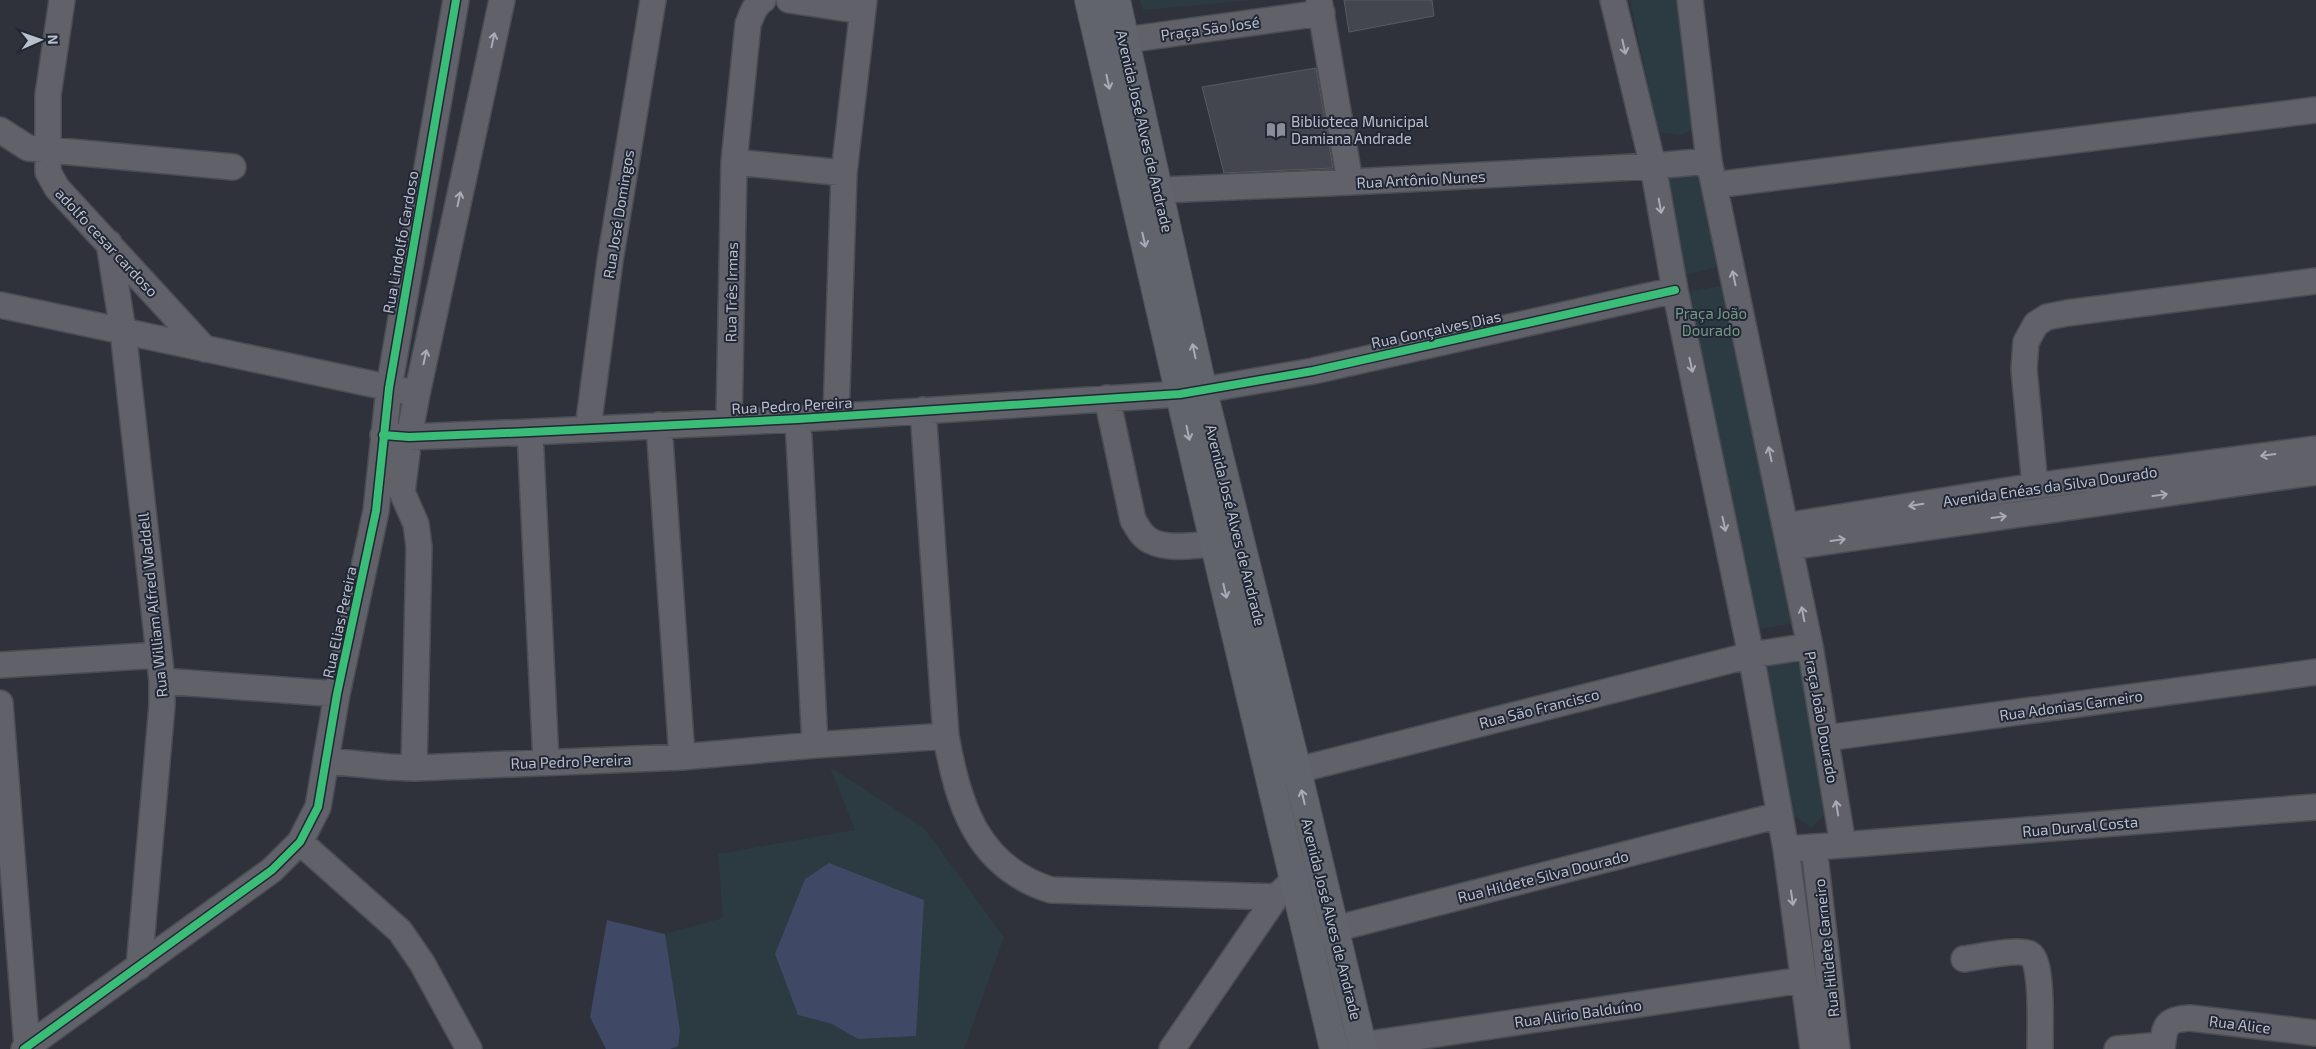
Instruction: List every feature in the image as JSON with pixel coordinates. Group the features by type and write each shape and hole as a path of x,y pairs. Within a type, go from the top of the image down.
{"main road":[{"name":"Avenida José Alves de Andrade","path":"1089,0 1112,42 1191,393 1297,770 1335,929 1360,1048"},
{"name":"Avenida José Alves de Andrade","path":"1112,42 1116,0"},
{"name":"Avenida José Alves de Andrade","path":"1191,393 1214,544 1270,776 1285,888 1308,936 1334,1049"}],"street":[{"name":"adolfo cesar cardoso","path":"62,0 48,95 48,172 52,180 205,349"},
{"name":"Rua Lindolfo Cardoso","path":"391,491 383,435 388,388 456,0"},
{"path":"414,768 419,548 416,524 391,491 409,437 502,0"},
{"name":"Rua José Domingos","path":"588,428 610,261 653,0"},
{"name":"Rua Três Irmas","path":"729,422 734,162 748,24 758,3 763,0"},
{"path":"789,0 863,6 844,173 836,416"},
{"path":"1613,0 1653,166 1675,290 1751,655 1786,850 1843,845"},
{"name":"Praça João Dourado","path":"1690,0 1709,161 1810,646 1843,845"},
{"path":"1320,7 1350,182"},
{"name":"Praça São José","path":"1112,42 1320,7"},
{"path":"1715,185 2316,110"},
{"path":"0,130 28,148 232,167"},
{"name":"Rua Antônio Nunes","path":"1146,191 1653,166 1709,161"},
{"path":"734,162 844,173"},
{"name":"Rua William Alfred Waddell","path":"109,243 123,331 162,681 162,715 139,967"},
{"path":"2035,486 2024,368 2026,342 2036,324 2047,317 2067,313 2316,281"},
{"name":"Rua Gonçalves Dias","path":"1191,393 1322,368 1675,290"},
{"path":"0,305 417,394"},
{"name":"Rua Pedro Pereira","path":"383,435 409,437 798,419 1191,393"},
{"path":"1107,398 1133,520 1140,533 1150,541 1165,545 1214,544"},
{"path":"923,410 946,736 953,778 964,810 981,840 1000,860 1026,880 1051,890 1285,888"},
{"name":"Rua Pedro Pereira","path":"798,419 815,745"},
{"path":"659,425 682,757"},
{"path":"530,432 546,762"},
{"name":"Avenida Enéas da Silva Dourado","path":"1787,536 2035,486 2316,449"},
{"name":"Avenida Enéas da Silva Dourado","path":"1787,536 2316,472"},
{"name":"Rua Elias Pereira","path":"26,1048 272,870 300,842 318,807 337,694 391,491"},
{"name":"Rua São Francisco","path":"1270,776 1751,655 1810,646"},
{"path":"0,665 159,655"},
{"name":"Rua Adonias Carneiro","path":"1826,738 2316,672"},
{"path":"162,681 337,694"},
{"path":"0,703 26,1048"},
{"name":"Rua Pedro Pereira","path":"327,761 414,768 682,757 946,736"},
{"name":"Rua Durval Costa","path":"1843,845 2316,807"},
{"name":"Rua Hildete Silva Dourado","path":"1308,936 1779,815"},
{"path":"300,842 400,931 422,963 469,1049"},
{"name":"Rua Hildete Carneiro","path":"1814,847 1837,1049"},
{"name":"Rua Hildete Carneiro","path":"1786,850 1813,1049"},
{"path":"1172,1049 1285,888 1317,858"},
{"path":"1964,959 2018,953 2031,954 2038,973 2040,1049"},
{"name":"Rua Alirio Balduíno","path":"1360,1048 1803,980"},
{"name":"Rua Alice","path":"2117,1049 2163,1040 2172,1021 2190,1018 2316,1033"}],"green space":[{"path":"1140,0 1253,0 1143,10"},
{"path":"1630,0 1677,0 1695,129 1681,135 1658,132"},
{"name":"Praça João Dourado","path":"1706,151 1728,265 1675,277 1648,156"},
{"name":"Praça João Dourado","path":"1730,284 1796,623 1747,631 1678,294"},
{"path":"1798,658 1829,809 1812,828 1786,810 1756,671"},
{"path":"830,767 924,828 1004,937 964,1049 666,1049 665,934 723,918 718,854 855,830"}],"water":[{"path":"829,863 924,900 916,1036 858,1039 832,1024 798,1015 775,954 805,879"},
{"path":"607,920 665,934 680,1031 678,1046 670,1049 606,1049 590,1017"}],"building":[{"path":"1344,0 1432,0 1434,16 1349,32"},
{"name":"Biblioteca Municipal Damiana Andrade","path":"1316,68 1333,168 1224,173 1202,87"}],"cycle path":[{"path":"24,1049 272,870 300,842 318,807 337,694 376,511 389,388 456,0"},
{"path":"383,435 409,437 798,419 1180,394 1313,371 1675,290"}],"place":[{"name":"Biblioteca Municipal Damiana Andrade","path":"1276,130"}]}
